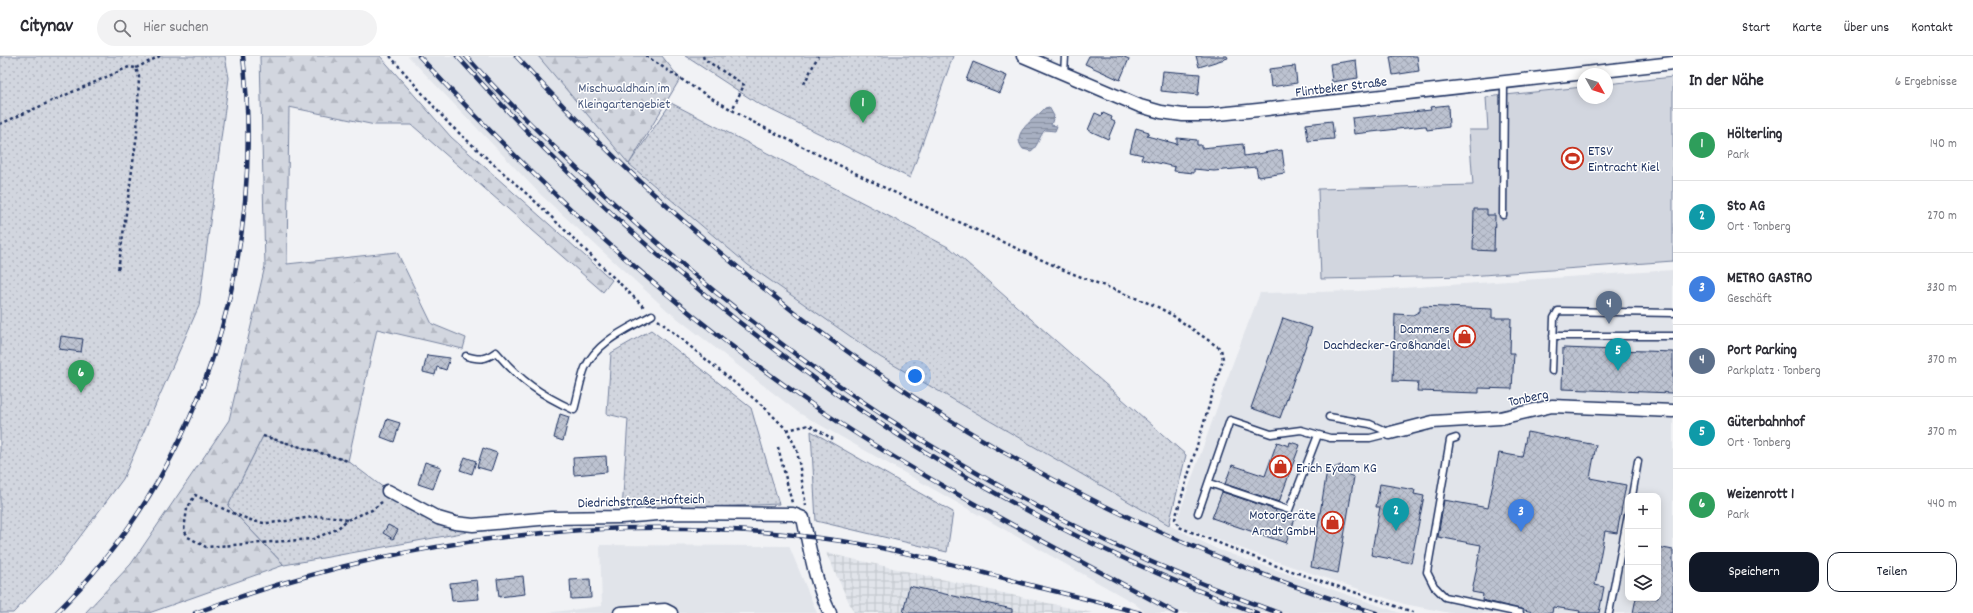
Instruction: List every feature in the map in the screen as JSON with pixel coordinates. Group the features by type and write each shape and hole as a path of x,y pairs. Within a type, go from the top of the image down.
{"street":[{"name":"Flintbeker Straße","path":"1023,56 1140,106 1182,115 1208,115 1258,110 1673,63"},
{"name":"Tonberg","path":"1390,433 1433,422 1500,418 1552,406 1673,411"},
{"name":"Diedrichstraße-Hofteich","path":"390,492 438,518 455,523 473,525 551,518 621,517 670,513 798,516"},
{"path":"798,516 823,599 830,613"},
{"path":"620,613 665,610 671,613"}],"lane":[{"path":"1064,73 1065,56"},
{"path":"1504,82 1504,215"},
{"path":"1552,371 1554,318 1558,311 1673,313"},
{"path":"466,356 478,360 488,358 496,352 527,384 548,398 574,410 586,368 594,353 608,340 652,316"},
{"path":"1553,336 1673,336"},
{"path":"1329,416 1370,424 1390,433"},
{"path":"1198,513 1230,420 1271,434 1301,430 1330,438 1370,438 1390,433"},
{"path":"1209,483 1289,510 1318,435"},
{"path":"1456,438 1450,440 1427,572 1434,586 1445,597 1520,613"},
{"path":"1633,493 1638,461"},
{"path":"1609,613 1625,529"}],"path":[{"path":"0,124 129,67 136,68 160,56"},
{"path":"390,56 448,124 538,204 652,316 764,407 787,430 797,450 807,507 798,516 778,447"},
{"path":"646,56 732,110 889,190 1066,271 1156,306 1172,315 1221,349 1223,359 1174,519 1176,524 1179,527 1271,564 1416,613"},
{"path":"702,56 704,59 744,85 732,110"},
{"path":"804,84 818,56"},
{"path":"118,271 137,134 139,77 136,68"},
{"path":"787,430 809,425 833,439"},
{"path":"263,436 348,461"},
{"path":"347,520 336,516 302,518 266,523 252,520 196,495 187,509 184,530 188,536 206,547 313,539 337,529 347,520 372,510 390,492"}],"shaded area":[{"path":"408,56 538,56 629,164 748,265 880,357 1169,525 1219,550 1400,613 1146,613 1134,603 799,413 668,311 541,195"},
{"path":"1673,270 1673,613 1450,613 1404,604 1284,564 1180,526 1177,520 1234,360 1260,293 1358,291"},
{"path":"600,545 789,546 817,613 547,613 602,606"},
{"path":"826,553 1092,613 854,613"}],"green space":[{"path":"0,56 225,56 229,78 199,306 123,479 58,566 13,613 0,613"},
{"path":"260,56 380,56 451,137 612,280 603,292 412,125 375,125 289,107 287,264 397,252 432,324 466,338 463,349 377,329 348,461 263,436 228,506 284,565 149,613 85,613 131,564 229,420 265,266"},
{"name":"Mischwaldhain im Kleingartengebiet","path":"538,56 662,56 680,79 629,164"},
{"path":"685,56 953,56 910,178 757,103"},
{"name":"ETSV Eintracht Kiel","path":"1673,77 1673,261 1469,276 1321,279 1318,189 1473,185 1469,130 1488,130 1486,97 1577,88 1577,104 1613,104 1613,83"},
{"path":"671,103 950,248 1186,455 1169,525 880,357 748,265 629,164"},
{"path":"651,330 751,408 779,504 622,511 628,419 607,414 611,353"},
{"path":"811,431 953,512 947,552 816,521"},
{"path":"263,436 348,461 392,494 467,532 284,565 228,506"}],"water":[{"path":"1049,107 1054,116 1051,125 1057,126 1055,131 1045,130 1031,151 1023,149 1019,137 1021,131 1045,108"}],"building":[{"path":"1089,56 1122,56 1129,59 1120,80 1085,64"},
{"path":"1196,56 1227,56 1228,58 1199,67"},
{"path":"1417,56 1419,71 1393,75 1390,57"},
{"path":"1356,60 1358,78 1332,82 1330,64"},
{"path":"973,62 1007,76 1000,93 966,80"},
{"path":"1295,66 1297,83 1271,87 1269,69"},
{"path":"1163,71 1200,74 1198,95 1161,91"},
{"path":"1448,105 1449,127 1427,130 1426,126 1424,126 1354,134 1352,118 1431,110 1430,107"},
{"path":"1095,113 1102,116 1103,113 1112,117 1111,120 1115,122 1108,139 1088,130"},
{"path":"1332,121 1334,139 1308,141 1306,124"},
{"path":"1136,128 1149,132 1147,136 1177,144 1177,138 1197,140 1197,145 1201,145 1201,148 1243,144 1244,156 1282,150 1285,173 1258,177 1256,167 1214,171 1194,169 1194,173 1174,171 1175,167 1141,159 1143,155 1130,152"},
{"path":"1474,209 1487,209 1487,215 1495,215 1494,251 1473,250"},
{"name":"Dammers Dachdecker-Großhandel","path":"1420,306 1492,309 1492,318 1511,318 1510,353 1514,353 1512,389 1479,388 1479,393 1417,391 1418,382 1393,381 1395,314 1413,315 1420,311"},
{"path":"1283,318 1312,328 1280,418 1251,408"},
{"path":"61,336 83,339 81,352 59,349"},
{"path":"1563,348 1673,352 1673,393 1562,389"},
{"path":"427,355 450,358 446,370 437,367 435,375 423,372"},
{"path":"560,414 569,417 563,441 554,438"},
{"path":"387,419 400,423 394,442 381,437"},
{"path":"1527,432 1596,445 1590,478 1626,485 1617,533 1605,531 1595,585 1604,587 1599,613 1579,613 1580,611 1553,607 1552,613 1537,613 1482,600 1483,594 1472,592 1481,545 1438,537 1444,500 1488,508 1499,453 1522,457"},
{"path":"1277,442 1289,446 1290,442 1300,445 1279,502 1225,484 1232,465 1265,476"},
{"path":"483,448 497,453 491,471 477,467"},
{"path":"606,456 607,472 574,475 573,458"},
{"path":"465,457 476,461 472,474 460,470"},
{"path":"425,462 441,467 433,489 418,484"},
{"name":"Motorgeräte Arndt GmbH","path":"1341,465 1349,475 1354,477 1338,573 1311,567 1327,471"},
{"path":"1380,484 1415,490 1414,494 1424,496 1411,563 1371,555 1380,507 1376,507"},
{"path":"1222,492 1276,510 1275,512 1295,519 1286,543 1212,518"},
{"path":"388,525 398,530 393,539 383,533"},
{"path":"1661,548 1673,550 1673,613 1633,613 1635,601 1661,601"},
{"path":"523,576 525,594 499,597 497,579"},
{"path":"590,579 591,598 571,599 570,580"},
{"path":"477,580 479,599 452,601 450,583"},
{"path":"909,586 1012,609 1012,613 903,613"}],"railway":[{"path":"56,613 107,556 150,493 186,427 213,356 233,283 244,208 248,132 243,56"},
{"path":"419,56 510,151 606,242 707,327 759,367 857,434 946,488 1176,613"},
{"path":"457,56 541,146 631,231 724,310 823,384 926,452 1032,513 1143,567 1257,613"},
{"path":"466,56 544,137 669,253 748,318 829,379 914,435 1000,486 1090,533 1183,576 1279,613"},
{"path":"516,56 608,151 704,239 804,320 908,393 1017,460 1132,519 1251,570 1376,613"},
{"path":"195,613 270,587 346,566 424,549 502,537 582,530 661,528 740,530 845,541 947,563 1140,613"}],"place":[{"name":"Hölterling","path":"863,123"},
{"name":"ETSV Eintracht Kiel","path":"1572,158"},
{"name":"Port Parking","path":"1609,324"},
{"name":"Dammers Dachdecker-Großhandel","path":"1465,336"},
{"name":"Güterbahnhof","path":"1618,371"},
{"name":"Weizenrott 1","path":"81,393"},
{"name":"Erich Eydam KG","path":"1280,467"},
{"name":"Motorgeräte Arndt GmbH","path":"1332,522"},
{"name":"Sto AG","path":"1396,531"},
{"name":"METRO GASTRO","path":"1521,532"}]}
